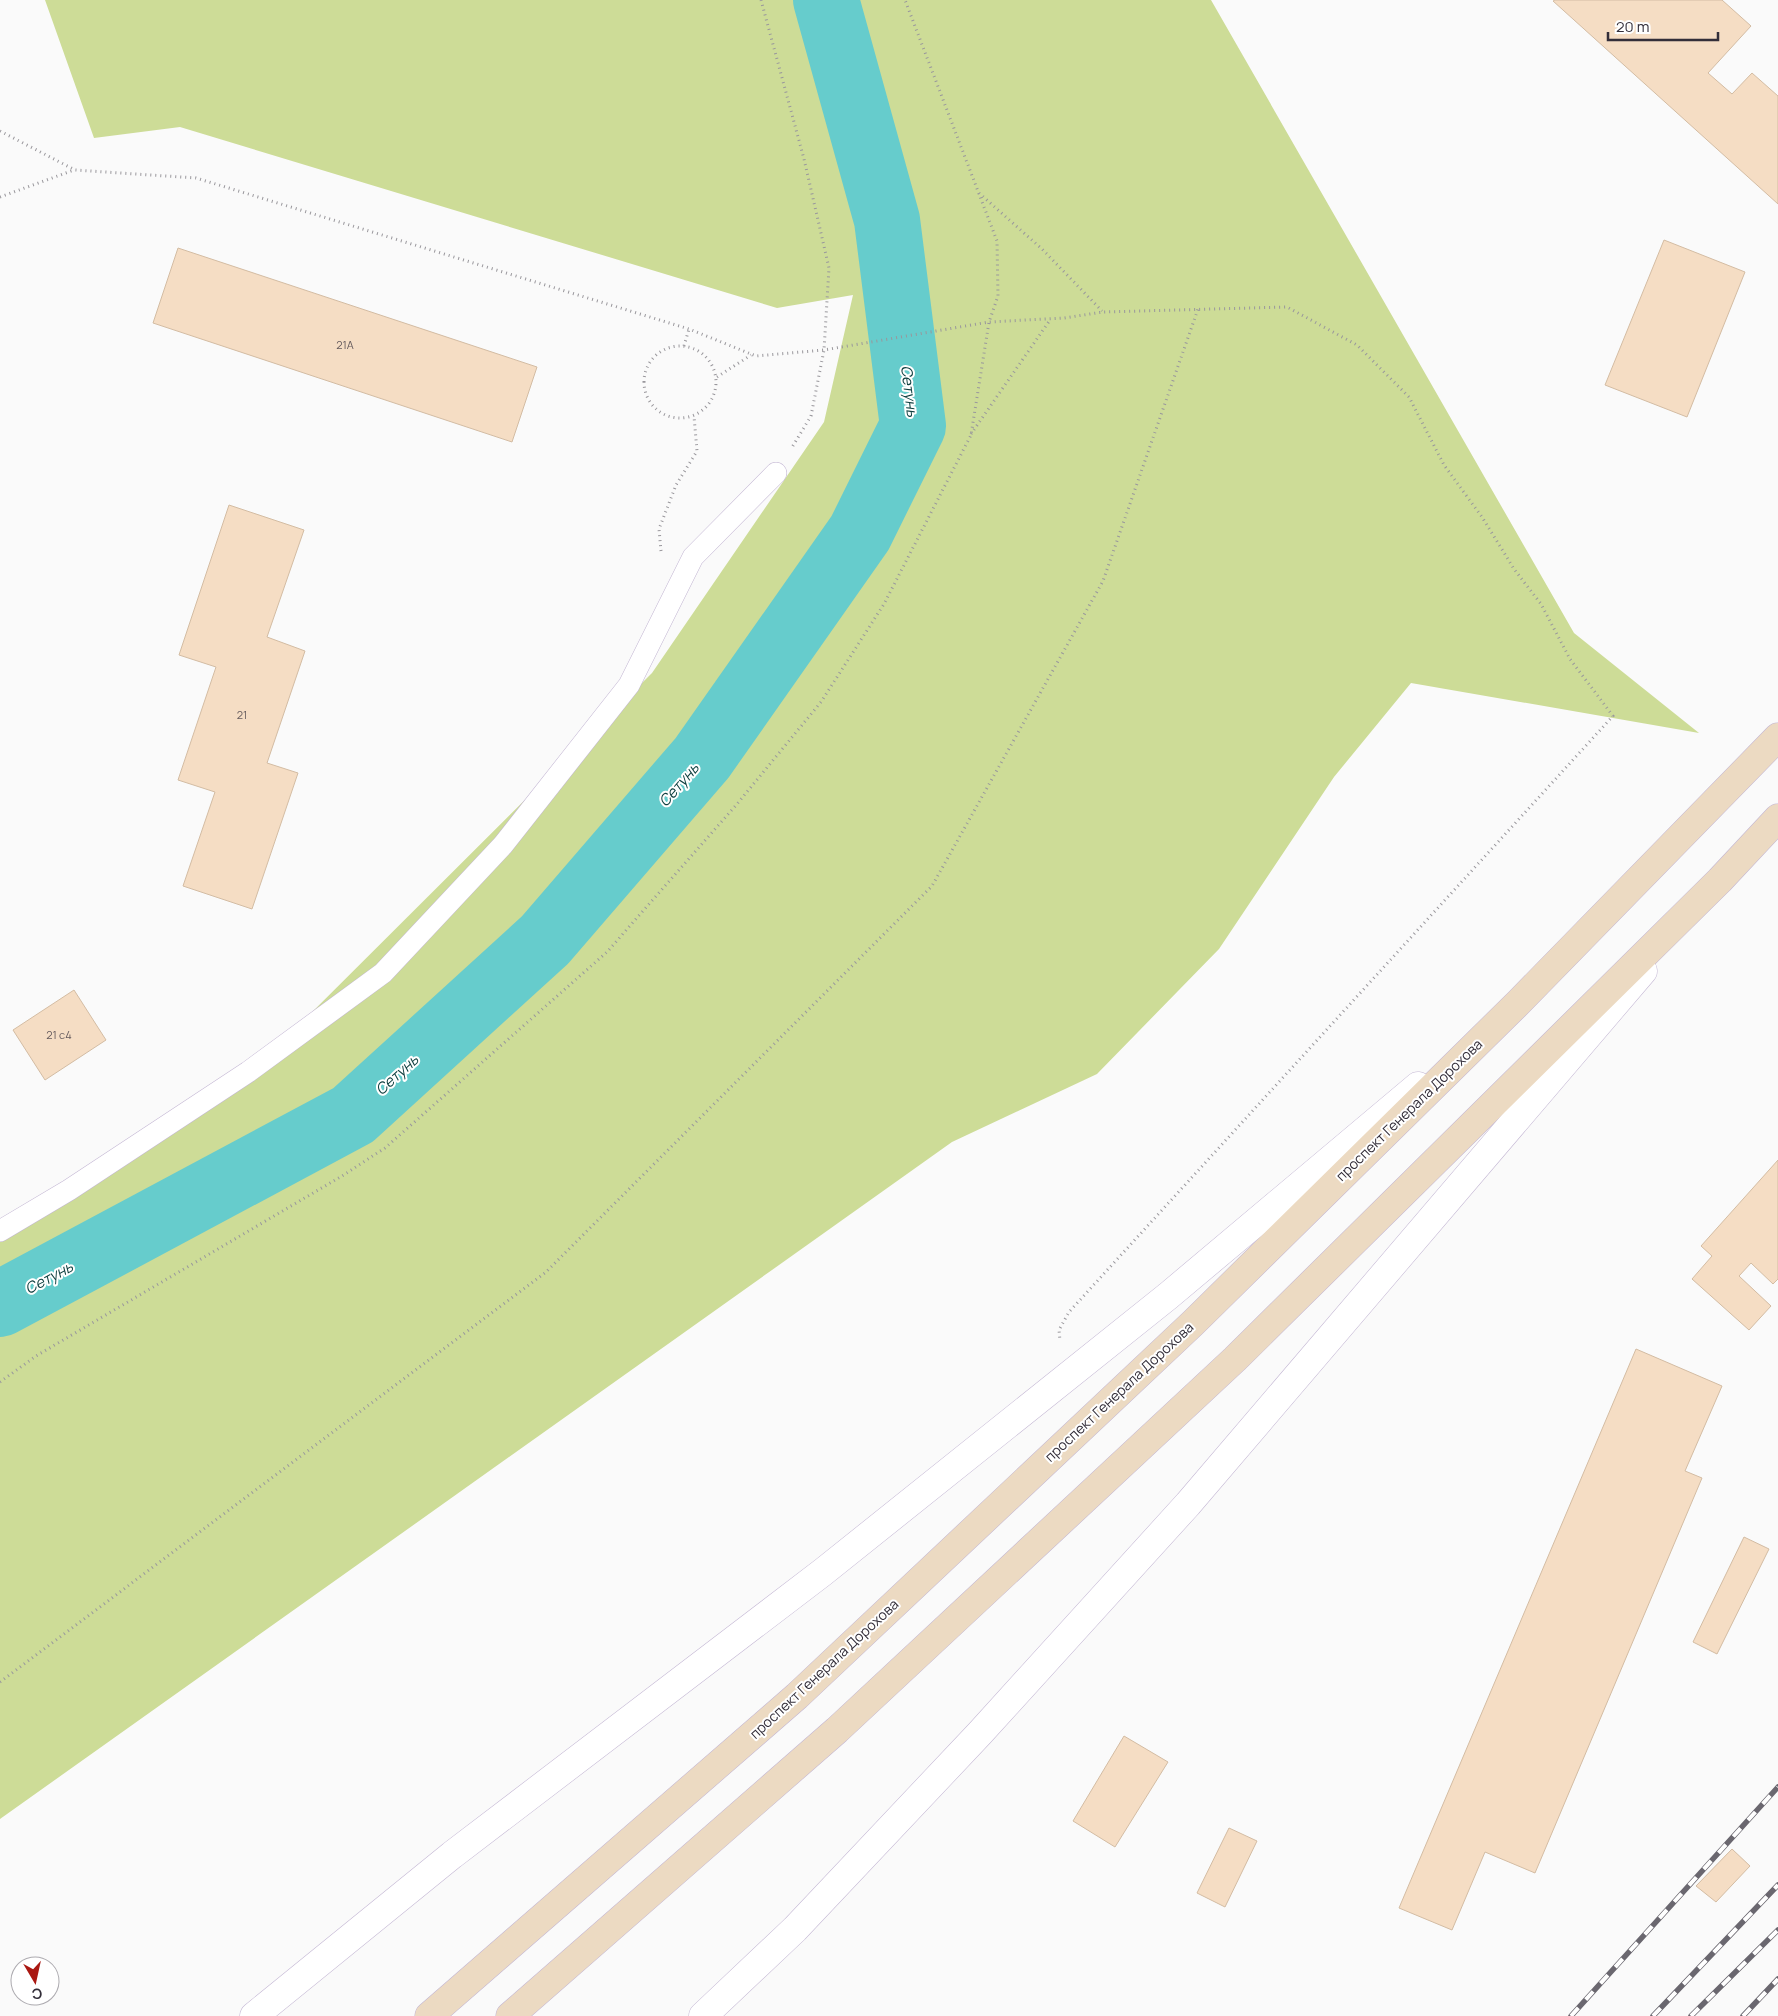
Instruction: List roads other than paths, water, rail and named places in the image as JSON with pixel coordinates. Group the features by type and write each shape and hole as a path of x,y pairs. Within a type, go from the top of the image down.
{"main road":[{"name":"проспект Генерала Дорохова","path":"430,2016 797,1696 1192,1323 1519,1002 1778,736"},
{"path":"510,2016 837,1730 1235,1359 1720,880 1778,818"}],"street":[{"path":"703,2016 802,1922 980,1733 1188,1504 1720,880"},
{"path":"254,2016 452,1855 823,1572 1168,1296 1519,1002"}],"lane":[{"path":"0,1230 69,1190 248,1072 383,973 515,830 629,685 693,557 776,473"}],"waterway":[{"name":"Сетунь","path":"0,1304 353,1115 545,940 702,758 860,533 913,426 887,220 826,0"}],"railway":[{"path":"1571,2016 1778,1787"},
{"path":"1653,2016 1778,1885"},
{"path":"1691,2016 1778,1930"},
{"path":"1743,2016 1778,1979"}]}
